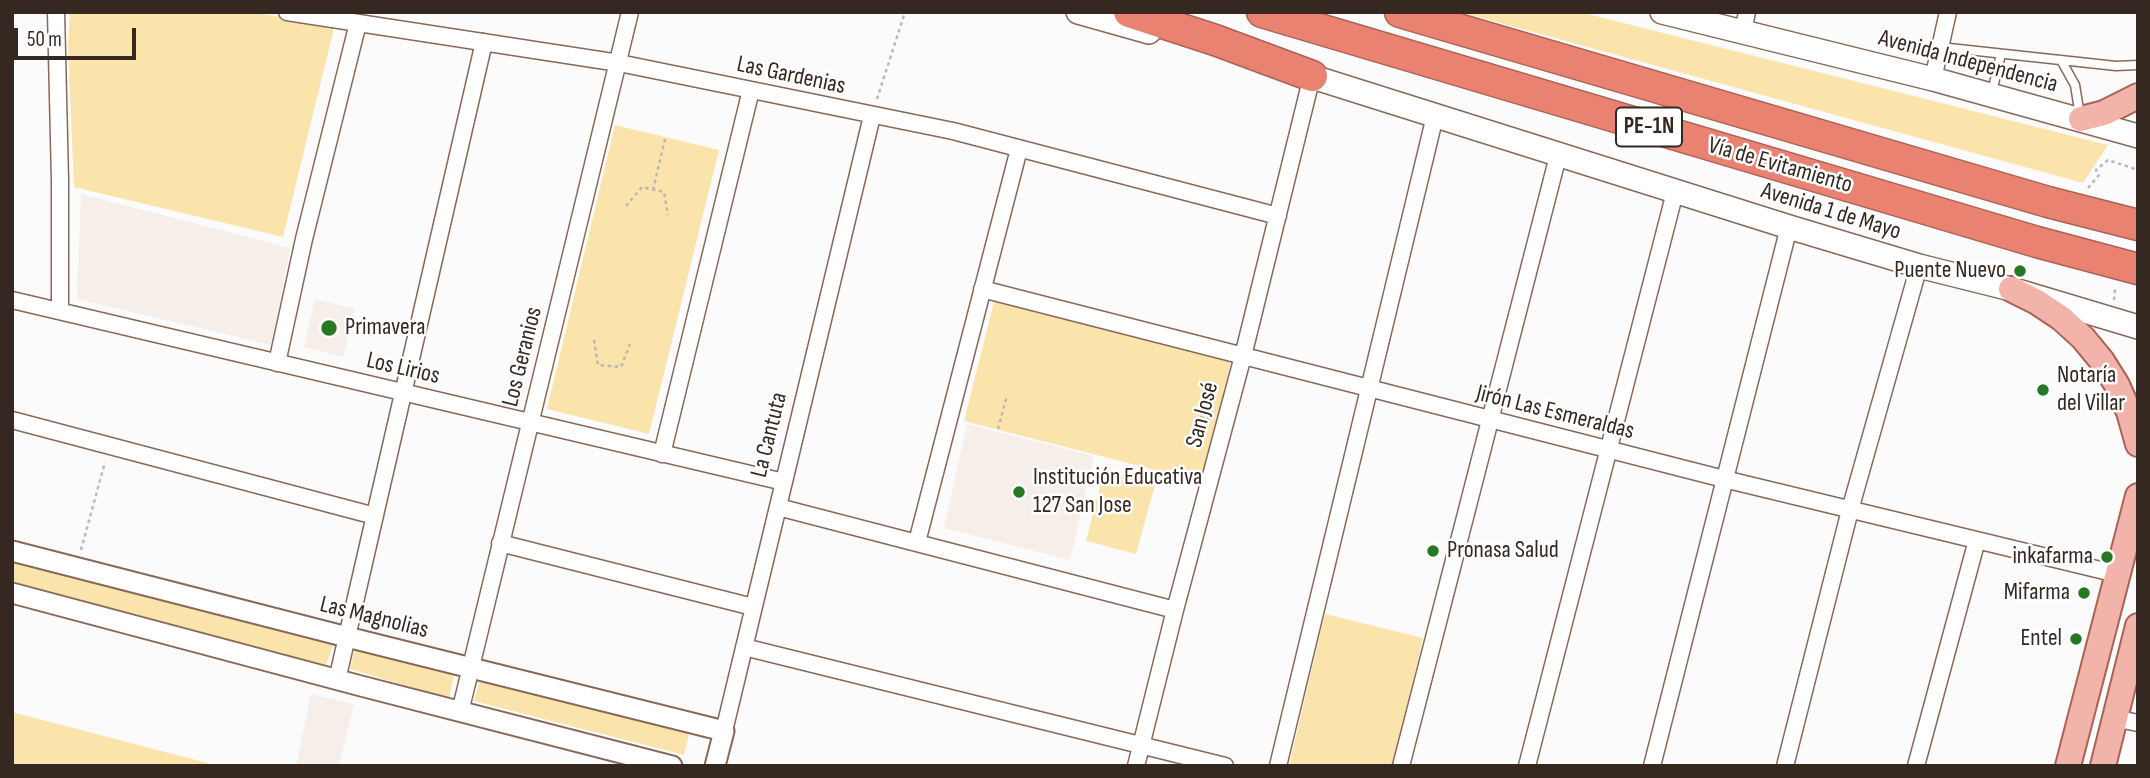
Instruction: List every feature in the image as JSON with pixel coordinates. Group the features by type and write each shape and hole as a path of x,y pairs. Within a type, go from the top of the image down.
{"highway":[{"path":"1129,12 1312,76"},
{"name":"Vía de Evitamiento","path":"1262,12 2037,242 2138,269"},
{"name":"Vía de Evitamiento","path":"1400,12 2048,202 2138,225"}],"main road":[{"name":"Avenida 1 de Mayo","path":"1077,12 1312,76 1789,227 2138,327"},
{"name":"Avenida Independencia","path":"1662,12 1745,22 1933,79 2138,136"},
{"path":"2081,119 2104,113 2138,96"},
{"path":"2011,289 2062,318 2102,360 2121,394 2138,444"},
{"path":"2068,766 2138,496"},
{"path":"2103,766 2126,721 2138,626"}],"street":[{"path":"56,12 60,312"},
{"name":"Las Gardenias","path":"287,12 619,63 953,131 1278,216"},
{"name":"Los Geranios","path":"460,712 630,12"},
{"path":"1933,79 1948,12"},
{"path":"277,363 304,239 358,23"},
{"path":"337,680 484,42"},
{"name":"San José","path":"1136,766 1243,356 1312,76"},
{"path":"662,454 751,90"},
{"name":"La Cantuta","path":"715,766 872,116"},
{"path":"1278,766 1435,116"},
{"path":"917,542 1019,149"},
{"path":"1401,766 1558,156"},
{"path":"1527,766 1675,192"},
{"path":"1652,766 1789,227"},
{"path":"1785,766 1850,510 1919,266"},
{"name":"Jirón Las Esmeraldas","path":"982,289 1607,450 2117,574"},
{"name":"Los Lirios","path":"12,300 783,482"},
{"path":"12,420 375,516"},
{"path":"778,507 1175,610"},
{"path":"1916,766 1977,540"},
{"path":"500,543 753,607"},
{"name":"Las Magnolias","path":"12,551 346,638 724,731"},
{"path":"12,593 672,766"},
{"path":"744,648 1225,766"}],"lane":[{"path":"1940,47 2116,66 2138,65"},
{"path":"1991,95 2001,54"},
{"path":"2062,60 2075,85 2081,119"}],"path":[{"path":"872,116 905,12"},
{"path":"653,190 665,139"},
{"path":"2088,188 2099,175 2096,170 2108,160 2138,170"},
{"path":"626,206 642,187 664,192 668,215"},
{"path":"594,340 598,365 621,367 630,344"},
{"path":"998,429 1007,396"},
{"path":"1200,417 1210,419"},
{"path":"76,567 109,446"}],"shaded area":[{"path":"70,12 247,12 335,24 283,237 74,187 68,45"},
{"path":"1460,12 1580,12 2108,145 2083,183"},
{"path":"615,125 719,150 649,434 547,409"},
{"path":"81,194 290,248 271,345 77,299"},
{"path":"995,298 1231,361 1202,482 964,421"},
{"name":"Primavera","path":"315,299 355,309 343,357 304,347"},
{"name":"Institución Educativa 127 San Jose","path":"967,424 1094,456 1070,560 944,528"},
{"path":"1104,471 1155,485 1136,554 1086,541"},
{"path":"12,560 334,643 326,665 211,637 12,581"},
{"path":"1325,614 1423,638 1393,766 1289,766"},
{"path":"356,645 452,671 454,674 449,699 350,669"},
{"path":"481,677 690,731 684,755 474,701"},
{"path":"311,694 354,704 339,766 296,766"},
{"path":"12,712 219,766 12,766"}],"place":[{"name":"Puente Nuevo","path":"2020,271"},
{"name":"Primavera","path":"329,328"},
{"name":"Notaría del Villar","path":"2043,390"},
{"name":"Institución Educativa 127 San Jose","path":"1019,492"},
{"name":"Pronasa Salud","path":"1433,551"},
{"name":"inkafarma","path":"2107,557"},
{"name":"Mifarma","path":"2084,593"},
{"name":"Entel","path":"2076,639"}]}
